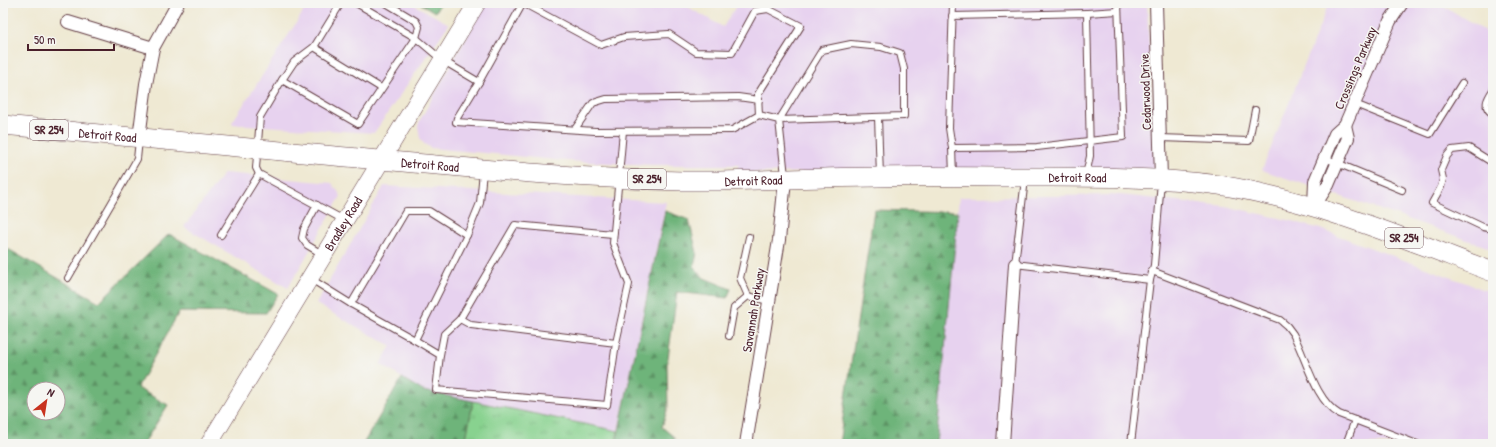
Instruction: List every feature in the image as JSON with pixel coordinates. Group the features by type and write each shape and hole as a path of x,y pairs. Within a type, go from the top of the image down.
{"main road":[{"name":"Detroit Road","path":"3,125 483,169 683,181 880,177 1086,177 1161,179 1222,186 1314,206 1493,272"}],"street":[{"path":"139,138 152,48 178,3"},
{"name":"Bradley Road","path":"209,444 477,3"},
{"name":"Cedarwood Drive","path":"1156,3 1161,179"},
{"name":"Crossings Parkway","path":"1314,206 1315,181 1335,134 1345,125 1390,21 1402,3"},
{"path":"68,22 152,48"},
{"name":"Crossings Parkway","path":"1314,206 1328,185 1348,138 1345,125"},
{"name":"Savannah Parkway","path":"746,444 779,240 785,180"},
{"path":"1003,444 1015,264"}],"lane":[{"path":"341,3 314,47 294,62 260,117 256,168 259,174 345,220"},
{"path":"356,3 416,38 442,60 479,82"},
{"path":"282,80 358,124 416,38 419,27 416,21 386,3"},
{"path":"759,115 758,94 801,26 768,9 755,11 732,53 696,52 669,34 624,36 601,45 523,3 456,122 623,131 732,130 759,115 779,120 904,116 904,69 900,53 881,46 851,44 822,50 779,120 785,180"},
{"path":"952,3 949,128 952,148 953,178"},
{"path":"952,148 1037,147 1123,137 1118,3"},
{"path":"952,16 1118,11"},
{"path":"1086,177 1090,156 1087,13"},
{"path":"314,47 381,88"},
{"path":"1355,104 1430,134 1462,83"},
{"path":"1493,90 1485,104 1488,111 1493,114"},
{"path":"575,129 593,103 606,99 738,97 759,100"},
{"path":"1160,138 1249,141 1256,110"},
{"path":"878,117 880,177"},
{"path":"613,234 515,225 460,319 444,334 436,390 607,404 616,343 629,284 613,243 623,131"},
{"path":"68,278 137,159 139,138"},
{"path":"1493,163 1469,148 1452,150 1447,156 1441,170 1443,179 1441,187 1432,203 1483,227 1493,229"},
{"path":"1325,158 1402,190"},
{"path":"415,340 467,234 480,203 483,169"},
{"path":"221,234 259,174"},
{"path":"1025,177 1015,264 1150,280"},
{"path":"1131,444 1152,271 1161,179"},
{"path":"317,205 304,228 302,238 307,244 324,255"},
{"path":"351,304 406,211 429,211 467,234"},
{"path":"748,237 740,278 748,296"},
{"path":"1152,271 1280,320 1293,334 1326,403 1335,412 1417,444"},
{"path":"310,278 351,304 440,355"},
{"path":"748,296 769,301"},
{"path":"729,336 734,308 748,296"},
{"path":"460,319 470,325 616,343"},
{"path":"1346,444 1355,420"}],"shaded area":[{"path":"309,3 411,3 449,24 374,133 231,124"},
{"path":"486,3 681,3 723,27 738,3 1147,3 1155,169 735,173 739,165 653,165 567,161 431,148 423,143 420,138 418,126 420,120"},
{"path":"1329,3 1439,3 1493,36 1493,249 1262,170"},
{"path":"224,173 332,183 341,196 288,288 184,227"},
{"path":"384,186 666,202 618,431 423,391 380,364 391,346 316,304"},
{"path":"1120,195 1225,206 1288,220 1320,229 1493,293 1493,444 936,444 959,197"}],"green space":[{"path":"419,3 441,3 435,12"},
{"path":"874,210 958,212 936,444 839,444"},
{"path":"665,211 689,220 697,253 694,267 704,278 731,289 727,298 677,292 667,365 668,407 662,427 675,438 671,444 616,444"},
{"path":"169,234 278,294 266,313 179,312 137,388 168,405 142,444 3,444 3,257 8,249 99,302"},
{"path":"402,378 423,391 473,401 465,444 363,444"},
{"path":"473,401 618,431 616,444 465,444"}]}
